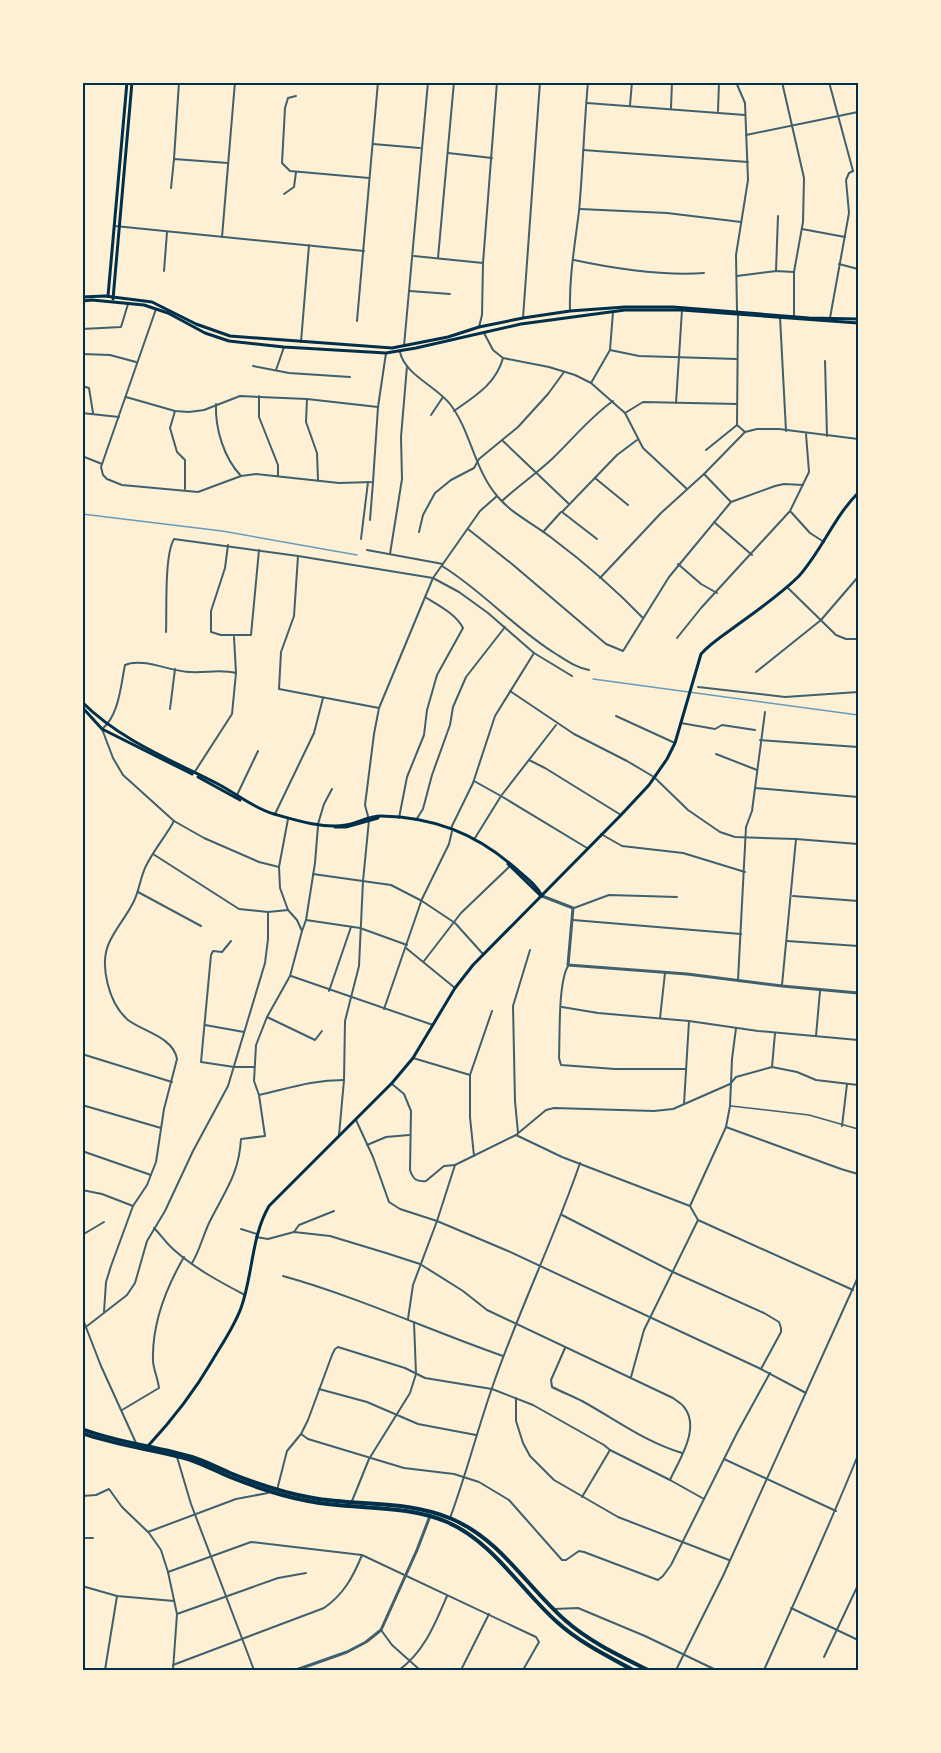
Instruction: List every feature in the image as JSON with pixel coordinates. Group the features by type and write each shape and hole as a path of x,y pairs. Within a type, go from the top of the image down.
{"main road":[{"path":"111,302 127,82"},
{"path":"111,297 120,227 132,82"},
{"path":"82,297 111,297 152,302 221,334 254,339 375,347 405,346 448,337 479,327 570,311 656,306 858,321"},
{"path":"82,301 111,302 156,309 223,340 284,347 386,353 400,352 534,322 644,309 738,312 780,317 858,321"},
{"path":"254,339 254,344"},
{"path":"147,1447 200,1382 231,1329 245,1295 257,1235 269,1206 392,1083 413,1058 455,988 483,954 542,896 654,777 675,743 702,652 787,587 808,566 843,510 858,493"},
{"path":"82,702 108,725 251,804 275,814 318,825"},
{"path":"82,707 102,729 256,809 288,819 341,828 379,816 416,820 452,830 475,838 491,848 539,890 542,896"},
{"path":"368,819 387,818 452,830 480,843 510,866 542,896"},
{"path":"82,1431 194,1458 278,1490 311,1498 413,1512 446,1521 472,1537 503,1565 561,1625 633,1671"},
{"path":"82,1431 121,1445 197,1462 271,1492 317,1503 412,1508 450,1518 487,1540 554,1609 590,1638 648,1671"},
{"path":"503,1565 508,1560"}],"street":[{"path":"171,188 179,82"},
{"path":"222,237 235,82"},
{"path":"357,321 378,82"},
{"path":"405,346 414,256 420,148 428,82"},
{"path":"438,258 454,82"},
{"path":"479,327 482,315 483,263 497,82"},
{"path":"523,318 540,82"},
{"path":"570,311 569,285 579,209 588,82"},
{"path":"630,105 632,82"},
{"path":"671,108 672,82"},
{"path":"718,111 719,82"},
{"path":"736,82 745,103 748,162 747,195 736,255 737,425 745,432"},
{"path":"782,82 804,178 805,197 802,230 794,272 794,316"},
{"path":"829,82 854,171"},
{"path":"296,96 288,98 286,102 282,163 288,170 369,178"},
{"path":"586,103 718,111 745,115"},
{"path":"746,135 858,112"},
{"path":"373,144 420,148"},
{"path":"583,150 748,162"},
{"path":"448,153 492,158"},
{"path":"174,159 228,163"},
{"path":"830,318 849,213 846,180 849,173 858,171"},
{"path":"284,194 294,188 296,172"},
{"path":"579,209 667,213 741,222"},
{"path":"776,271 778,216"},
{"path":"115,226 364,250"},
{"path":"802,230 845,237"},
{"path":"164,271 167,232"},
{"path":"301,342 309,245"},
{"path":"414,256 483,263"},
{"path":"574,260 624,270 704,273"},
{"path":"839,264 858,269"},
{"path":"737,276 776,271 794,272"},
{"path":"410,291 450,294"},
{"path":"82,329 121,327 128,304"},
{"path":"156,309 102,464 101,471 104,477 122,485 204,491 241,476 256,474 339,483 374,483"},
{"path":"676,403 682,310"},
{"path":"591,383 610,350 613,312"},
{"path":"780,317 786,431"},
{"path":"484,333 493,350 503,358 549,367 591,383 625,413 637,440 659,465 687,489"},
{"path":"858,346 858,354"},
{"path":"276,371 284,347"},
{"path":"610,350 639,356 665,356 678,359 737,359"},
{"path":"400,352 407,366 443,396 454,411 477,465 497,496 578,557 643,618"},
{"path":"370,520 378,407 386,353"},
{"path":"82,354 110,355 136,362"},
{"path":"454,411 488,386 498,372 503,358"},
{"path":"825,361 828,436"},
{"path":"253,366 276,371 350,377"},
{"path":"390,554 402,479 401,437 407,366"},
{"path":"420,532 423,515 435,493 451,480 477,465 479,459 518,427 548,394 564,372"},
{"path":"82,386 89,388 91,392 93,413"},
{"path":"126,397 175,411 189,412 204,410 240,396 307,399 378,407"},
{"path":"259,396 259,417 278,465 279,476"},
{"path":"431,415 443,396"},
{"path":"307,399 306,422 317,453 318,480"},
{"path":"502,501 525,480 537,473 613,401"},
{"path":"625,413 643,402 737,404"},
{"path":"216,404 215,419 227,454 232,467 241,476"},
{"path":"175,411 170,428 177,452 185,460 185,489"},
{"path":"82,413 119,417"},
{"path":"706,450 737,425"},
{"path":"600,578 643,531 745,432 767,428 858,439"},
{"path":"676,638 790,511 809,472 806,434"},
{"path":"543,532 627,446 637,440"},
{"path":"503,441 569,504"},
{"path":"82,456 102,464"},
{"path":"704,474 731,502"},
{"path":"595,478 628,505"},
{"path":"361,539 366,482"},
{"path":"467,529 606,644 623,651 678,564 731,502 775,486 803,485"},
{"path":"339,1135 344,1080 345,1021 359,966 368,819 365,805 379,708 433,578 480,511 497,496"},
{"path":"790,511 810,533 824,542"},
{"path":"562,512 597,539"},
{"path":"714,522 752,555"},
{"path":"166,632 167,587 172,541 176,539 228,545 433,578 459,592 505,627 534,653 572,676"},
{"path":"228,545 225,568 211,611 211,632 220,635 251,635 259,550"},
{"path":"367,550 442,565 536,642 576,667 589,670"},
{"path":"298,556 294,616 281,652 279,689 379,708"},
{"path":"678,564 701,584 717,593"},
{"path":"756,672 821,620 858,577"},
{"path":"787,587 836,635 846,639 858,639"},
{"path":"399,818 407,777 424,735 427,710 437,675 463,628 457,619 425,597"},
{"path":"416,820 423,809 432,775 450,725 453,707 466,677 505,627"},
{"path":"194,773 232,714 236,673 234,636"},
{"path":"384,1009 422,901 449,844 452,830 474,781 495,716 534,653"},
{"path":"236,673 210,670 191,672 129,663 125,665 118,697 108,725 102,729 113,758 123,775 174,820 212,841 279,867"},
{"path":"170,709 175,669"},
{"path":"698,687 785,697 858,692"},
{"path":"510,691 557,724 654,777 687,810 720,832 735,837 858,844"},
{"path":"275,814 314,733 323,698"},
{"path":"738,980 746,828 752,811 765,712"},
{"path":"616,716 675,743"},
{"path":"681,723 715,729 722,725 755,729"},
{"path":"475,838 501,796 557,724"},
{"path":"760,740 858,747"},
{"path":"237,795 258,750"},
{"path":"716,754 758,770"},
{"path":"529,760 621,814"},
{"path":"474,781 586,848"},
{"path":"755,788 858,797"},
{"path":"192,1263 236,1172 241,1139 265,1136 259,1095 254,1081 256,1045 267,1017 290,976 306,920 318,825 324,804 332,789"},
{"path":"288,819 279,867 280,888 288,910 297,920 302,931"},
{"path":"104,1312 106,1282 133,1206 156,1162 164,1109 177,1059 175,1051 168,1044 123,1015 112,995 106,972 106,955 109,943 138,892 143,872 174,820"},
{"path":"601,834 622,846 683,853 745,872"},
{"path":"782,986 796,839"},
{"path":"153,854 239,909 268,912 288,910"},
{"path":"424,961 473,900 510,866"},
{"path":"313,874 391,885 455,922 483,954"},
{"path":"138,892 201,926"},
{"path":"542,896 573,908 609,895 676,897"},
{"path":"791,896 858,901"},
{"path":"573,908 568,965 564,972 559,1058 561,1065 615,1069 685,1069"},
{"path":"82,1330 127,1295 135,1283 142,1254 154,1228 165,1211 193,1151 224,1095 265,963 268,912"},
{"path":"306,920 360,928 407,946 455,988"},
{"path":"573,920 741,934"},
{"path":"329,991 351,927"},
{"path":"231,941 222,952 213,951 211,955 201,1062 234,1067 254,1067"},
{"path":"787,941 858,946"},
{"path":"517,1134 513,1006 530,950"},
{"path":"568,965 665,972 858,993"},
{"path":"660,1018 665,972"},
{"path":"290,976 433,1025"},
{"path":"816,1036 820,990"},
{"path":"562,1007 775,1033 858,1040"},
{"path":"474,1156 470,1117 470,1075 492,1011"},
{"path":"267,1017 315,1040 322,1031"},
{"path":"684,1104 689,1021"},
{"path":"205,1025 244,1032"},
{"path":"690,1206 726,1127 730,1106 736,1028"},
{"path":"772,1067 775,1033"},
{"path":"82,1054 172,1082"},
{"path":"413,1058 470,1075"},
{"path":"392,1083 404,1094 408,1102 411,1118 410,1170 413,1178 426,1181 444,1166 455,1165 517,1134 546,1110 554,1108 654,1111 673,1108 730,1084 736,1077 772,1067 797,1072 816,1080 858,1085"},
{"path":"259,1095 300,1083 344,1080"},
{"path":"842,1126 847,1084"},
{"path":"82,1105 161,1128"},
{"path":"356,1120 389,1202 400,1209 437,1221 541,1267 770,1373 806,1393"},
{"path":"726,1127 858,1174"},
{"path":"517,1134 543,1149 690,1206 698,1220 853,1290"},
{"path":"367,1145 386,1137 410,1135"},
{"path":"82,1151 151,1175"},
{"path":"450,1518 466,1476 504,1356 562,1215 580,1163"},
{"path":"408,1318 413,1285 455,1165"},
{"path":"82,1190 133,1206"},
{"path":"294,1232 299,1225 334,1211"},
{"path":"562,1215 673,1272 764,1313 778,1322 781,1332 761,1369"},
{"path":"631,1378 639,1346 650,1318 698,1220"},
{"path":"82,1235 104,1222"},
{"path":"154,1228 172,1249 218,1281 245,1295"},
{"path":"241,1229 268,1239 294,1232 330,1236 420,1264 463,1291 487,1310 673,1398 685,1407 691,1426 670,1480"},
{"path":"122,1410 159,1388 153,1361 156,1328 162,1299 184,1257"},
{"path":"283,1276 408,1318 504,1356"},
{"path":"676,1671 858,1277"},
{"path":"82,1317 101,1366 137,1445"},
{"path":"351,1503 369,1458 410,1393 416,1374 414,1322"},
{"path":"278,1490 287,1451 301,1434 332,1355 338,1347 435,1380 492,1389 533,1405 609,1450 704,1499"},
{"path":"565,1348 551,1380 552,1387 580,1400 637,1434 682,1452"},
{"path":"301,1434 308,1439 404,1468 466,1476 488,1486 509,1500 562,1560 566,1560 579,1551 584,1552 658,1580 671,1565 724,1458 770,1373"},
{"path":"319,1389 367,1402 418,1424 478,1435"},
{"path":"516,1398 516,1421 523,1443 530,1456 554,1480 618,1517 729,1560"},
{"path":"582,1497 609,1450"},
{"path":"764,1671 790,1608 836,1511 858,1455"},
{"path":"177,1456 210,1555 254,1671"},
{"path":"724,1458 836,1511"},
{"path":"82,1496 96,1495 110,1489 122,1507 148,1532 161,1550 177,1614 173,1671"},
{"path":"148,1532 236,1499 271,1492"},
{"path":"296,1671 347,1652 366,1642 381,1630 430,1516"},
{"path":"82,1538 93,1538"},
{"path":"168,1572 251,1542 362,1555 489,1613 538,1640 523,1671"},
{"path":"173,1665 324,1608 347,1587 362,1555"},
{"path":"177,1614 278,1578 306,1573"},
{"path":"824,1657 858,1584"},
{"path":"82,1586 117,1596 174,1601"},
{"path":"399,1671 410,1662 432,1630 447,1595"},
{"path":"105,1671 117,1596"},
{"path":"554,1609 578,1608 645,1636 716,1671"},
{"path":"790,1608 858,1640"},
{"path":"461,1671 489,1613"},
{"path":"381,1630 392,1645 420,1671"}],"lane":[{"path":"730,1106 809,1115 858,1129"}],"waterway":[{"path":"82,514 222,531 357,555"},
{"path":"593,679 858,715"}]}
